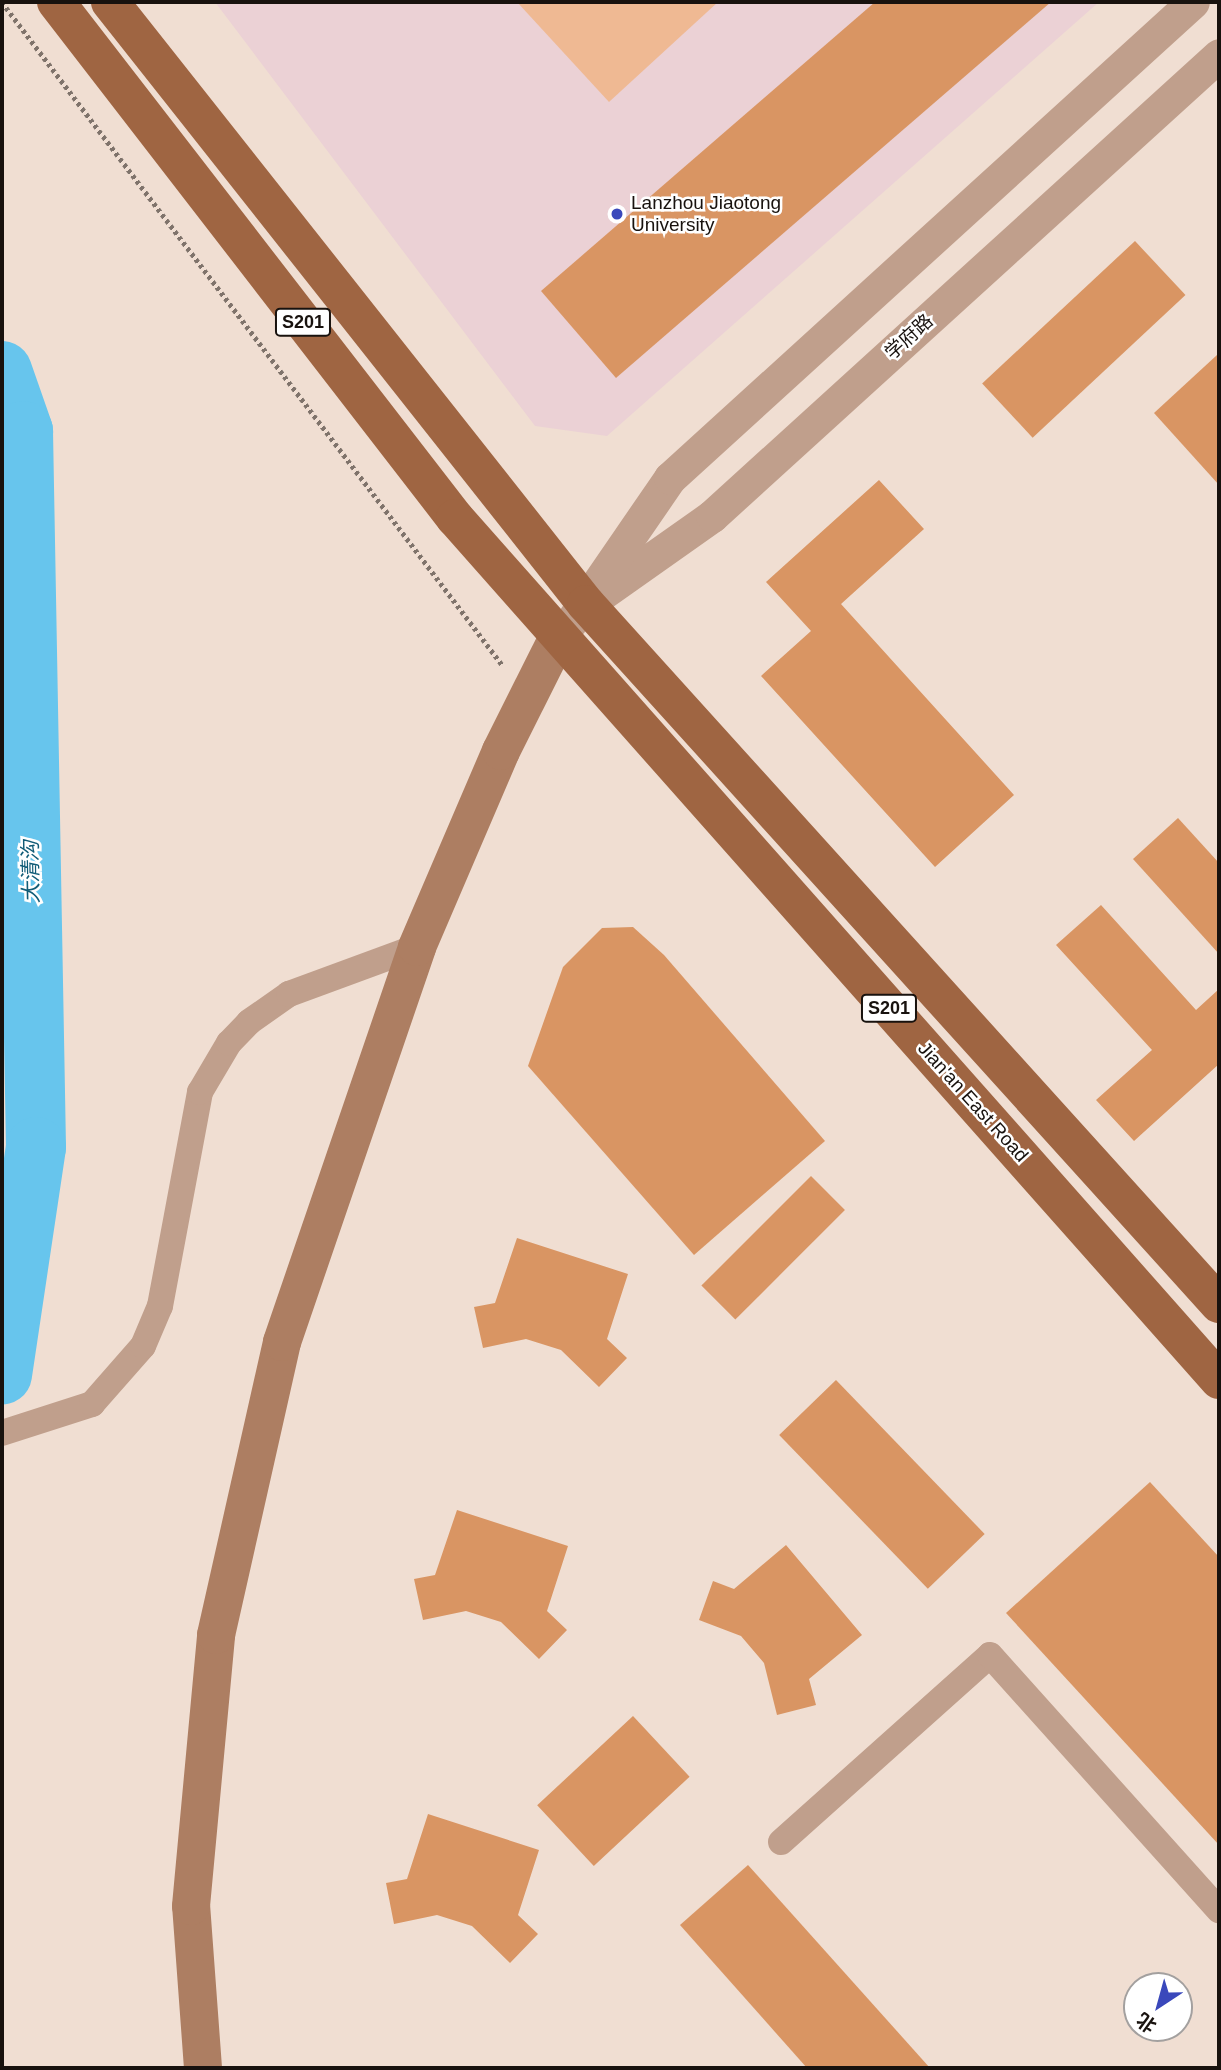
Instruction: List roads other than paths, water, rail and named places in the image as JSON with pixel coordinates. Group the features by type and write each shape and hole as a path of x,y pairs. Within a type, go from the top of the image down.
{"main road":[{"name":"S201","path":"56,2 455,518 558,637"},
{"name":"S201","path":"110,2 586,604 1219,1304"},
{"path":"203,2068 191,1906 216,1635 282,1342 417,947 527,698 558,637"},
{"name":"Jian'an East Road","path":"558,637 1219,1380"}],"street":[{"path":"558,637 586,604 670,478 1194,2"},
{"name":"学府路","path":"586,604 712,516 1219,55"},
{"path":"2,1433 92,1404 131,1365 153,1326 200,1093 229,1043 249,1022 289,994 417,947"},
{"path":"781,1842 990,1655 1219,1910"}],"waterway":[{"name":"大清沟","path":"2,371 23,431 36,1147 2,1374"}],"place":[{"name":"Lanzhou Jiaotong University","path":"617,214"}]}
